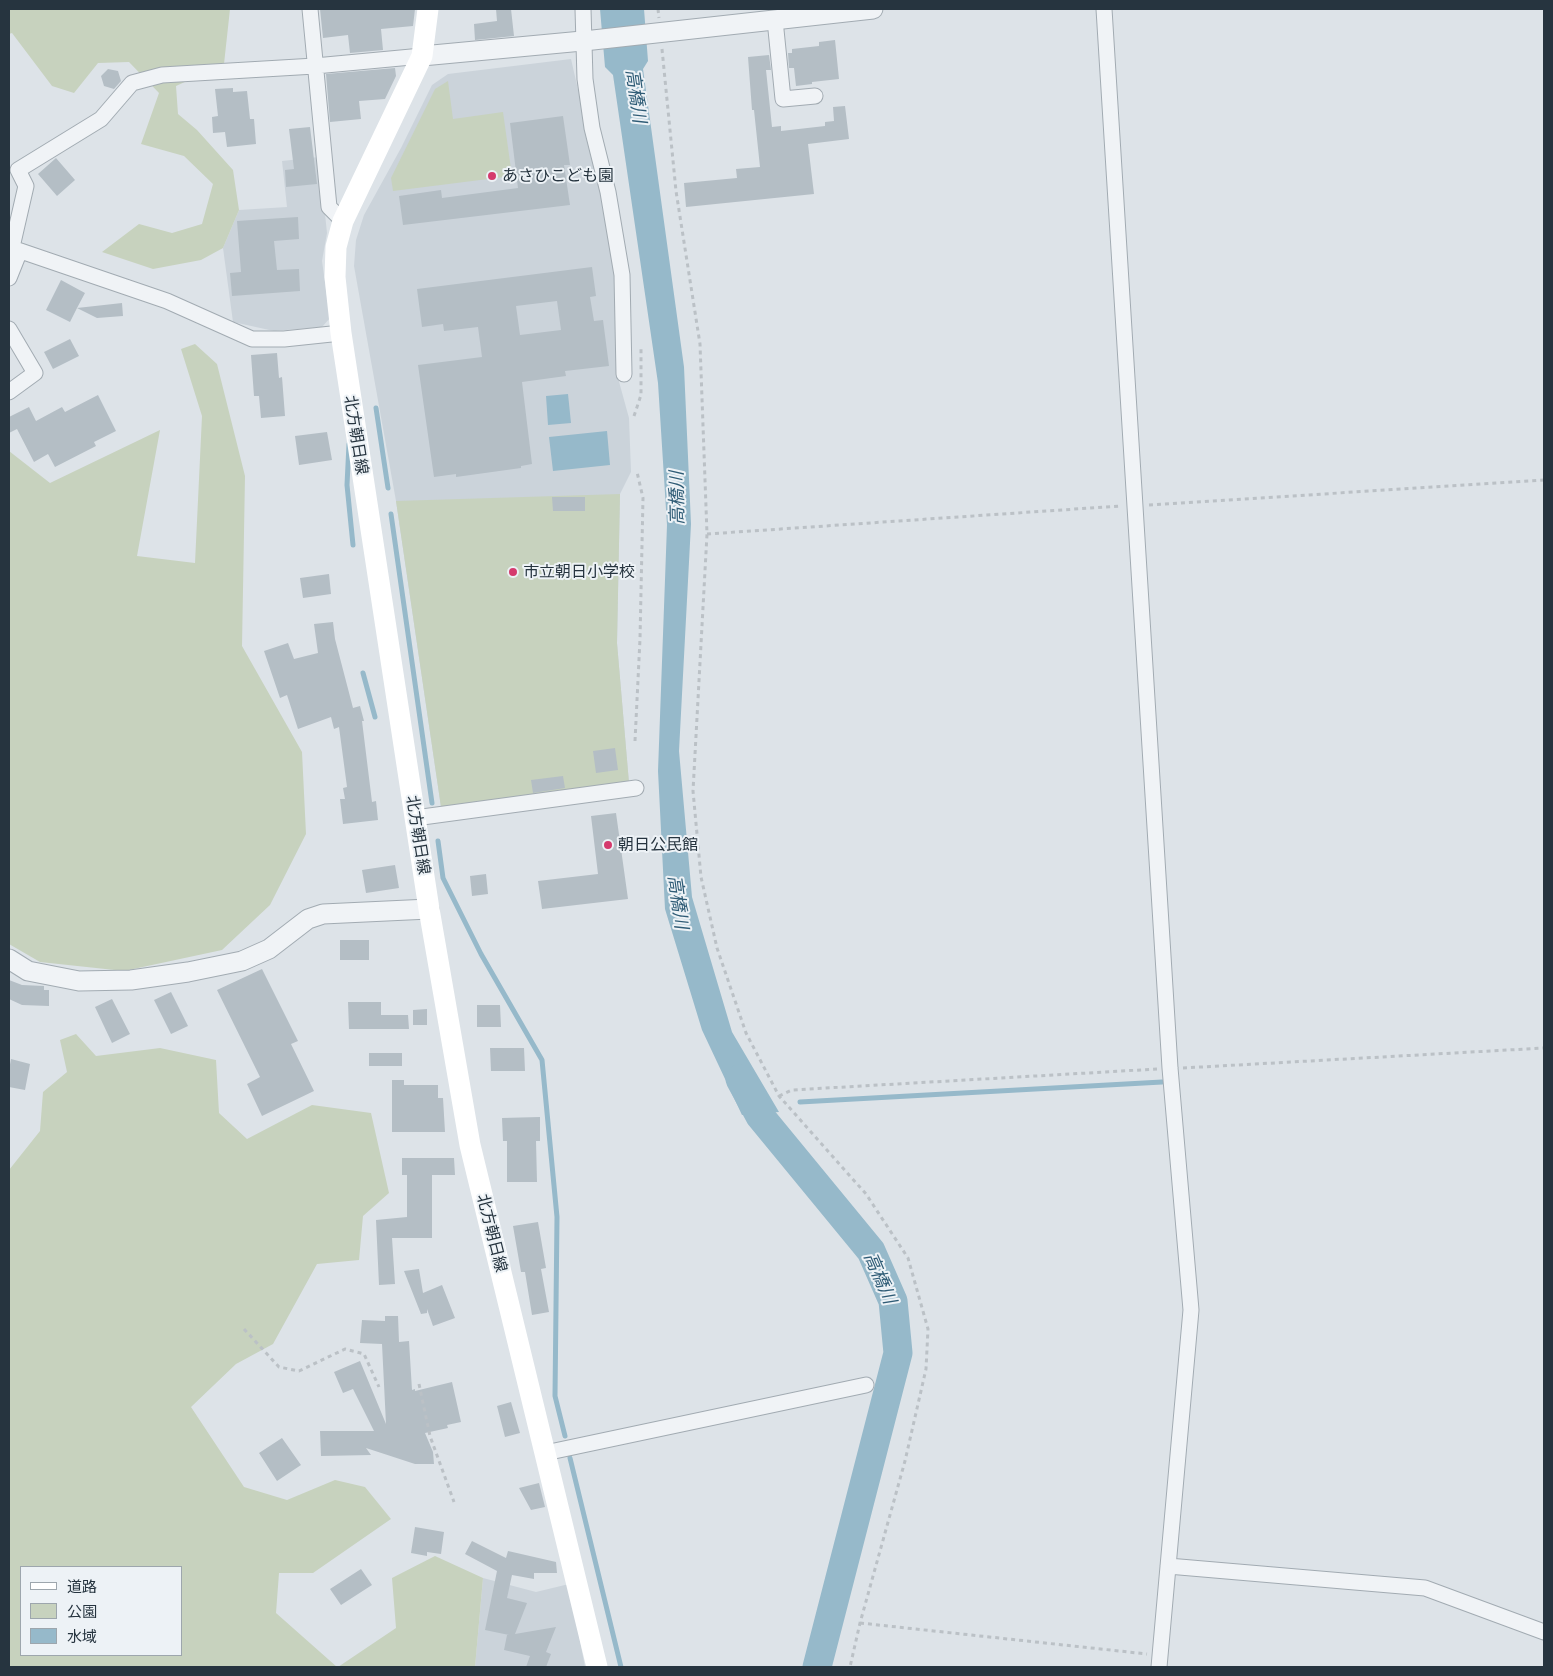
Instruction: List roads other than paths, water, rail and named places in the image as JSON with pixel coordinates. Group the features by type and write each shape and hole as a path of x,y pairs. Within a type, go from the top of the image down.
{"main road":[{"name":"北方朝日線","path":"428,9 422,56 343,221 336,247 335,277 341,333 429,910 470,1145 597,1667"}],"street":[{"path":"310,9 330,207 343,221"},
{"path":"582,9 588,40 585,79 592,128 608,192 622,275 624,374"},
{"path":"9,278 26,186 13,165 101,119 132,83 162,75 315,66 588,40 873,9"},
{"path":"1104,9 1170,1068 1191,1310 1160,1661"},
{"path":"775,20 783,99 815,96"},
{"path":"13,251 167,301 252,339 284,339 341,333"},
{"path":"9,329 35,373 9,392"},
{"path":"415,818 636,788"},
{"path":"9,959 28,971 79,982 131,980 188,972 242,961 269,949 308,920 324,914 429,910"},
{"path":"545,1453 866,1385"},
{"path":"1168,1566 1425,1588 1544,1632"}],"water":[{"path":"600,9 644,9 648,61 643,69 684,367 691,524 679,751 692,897 732,1032 779,1112 742,1115 702,1030 665,909 658,771 667,525 658,383 613,75 605,67"},
{"path":"568,394 571,423 548,425 546,396"},
{"path":"607,431 610,465 553,471 549,437"}],"waterway":[{"path":"376,408 388,488"},
{"path":"349,444 347,485 353,545"},
{"path":"391,514 432,803"},
{"path":"363,673 375,717"},
{"path":"438,841 443,878 481,954 542,1060 557,1217 555,1396 565,1436"},
{"name":"高橋川","path":"740,1079 760,1116 871,1251 893,1301 898,1353 817,1667"},
{"path":"800,1102 1162,1082"},
{"path":"570,1458 621,1667"}],"place":[{"name":"あさひこども園","path":"492,176"},
{"name":"市立朝日小学校","path":"513,572"},
{"name":"朝日公民館","path":"608,845"}]}
